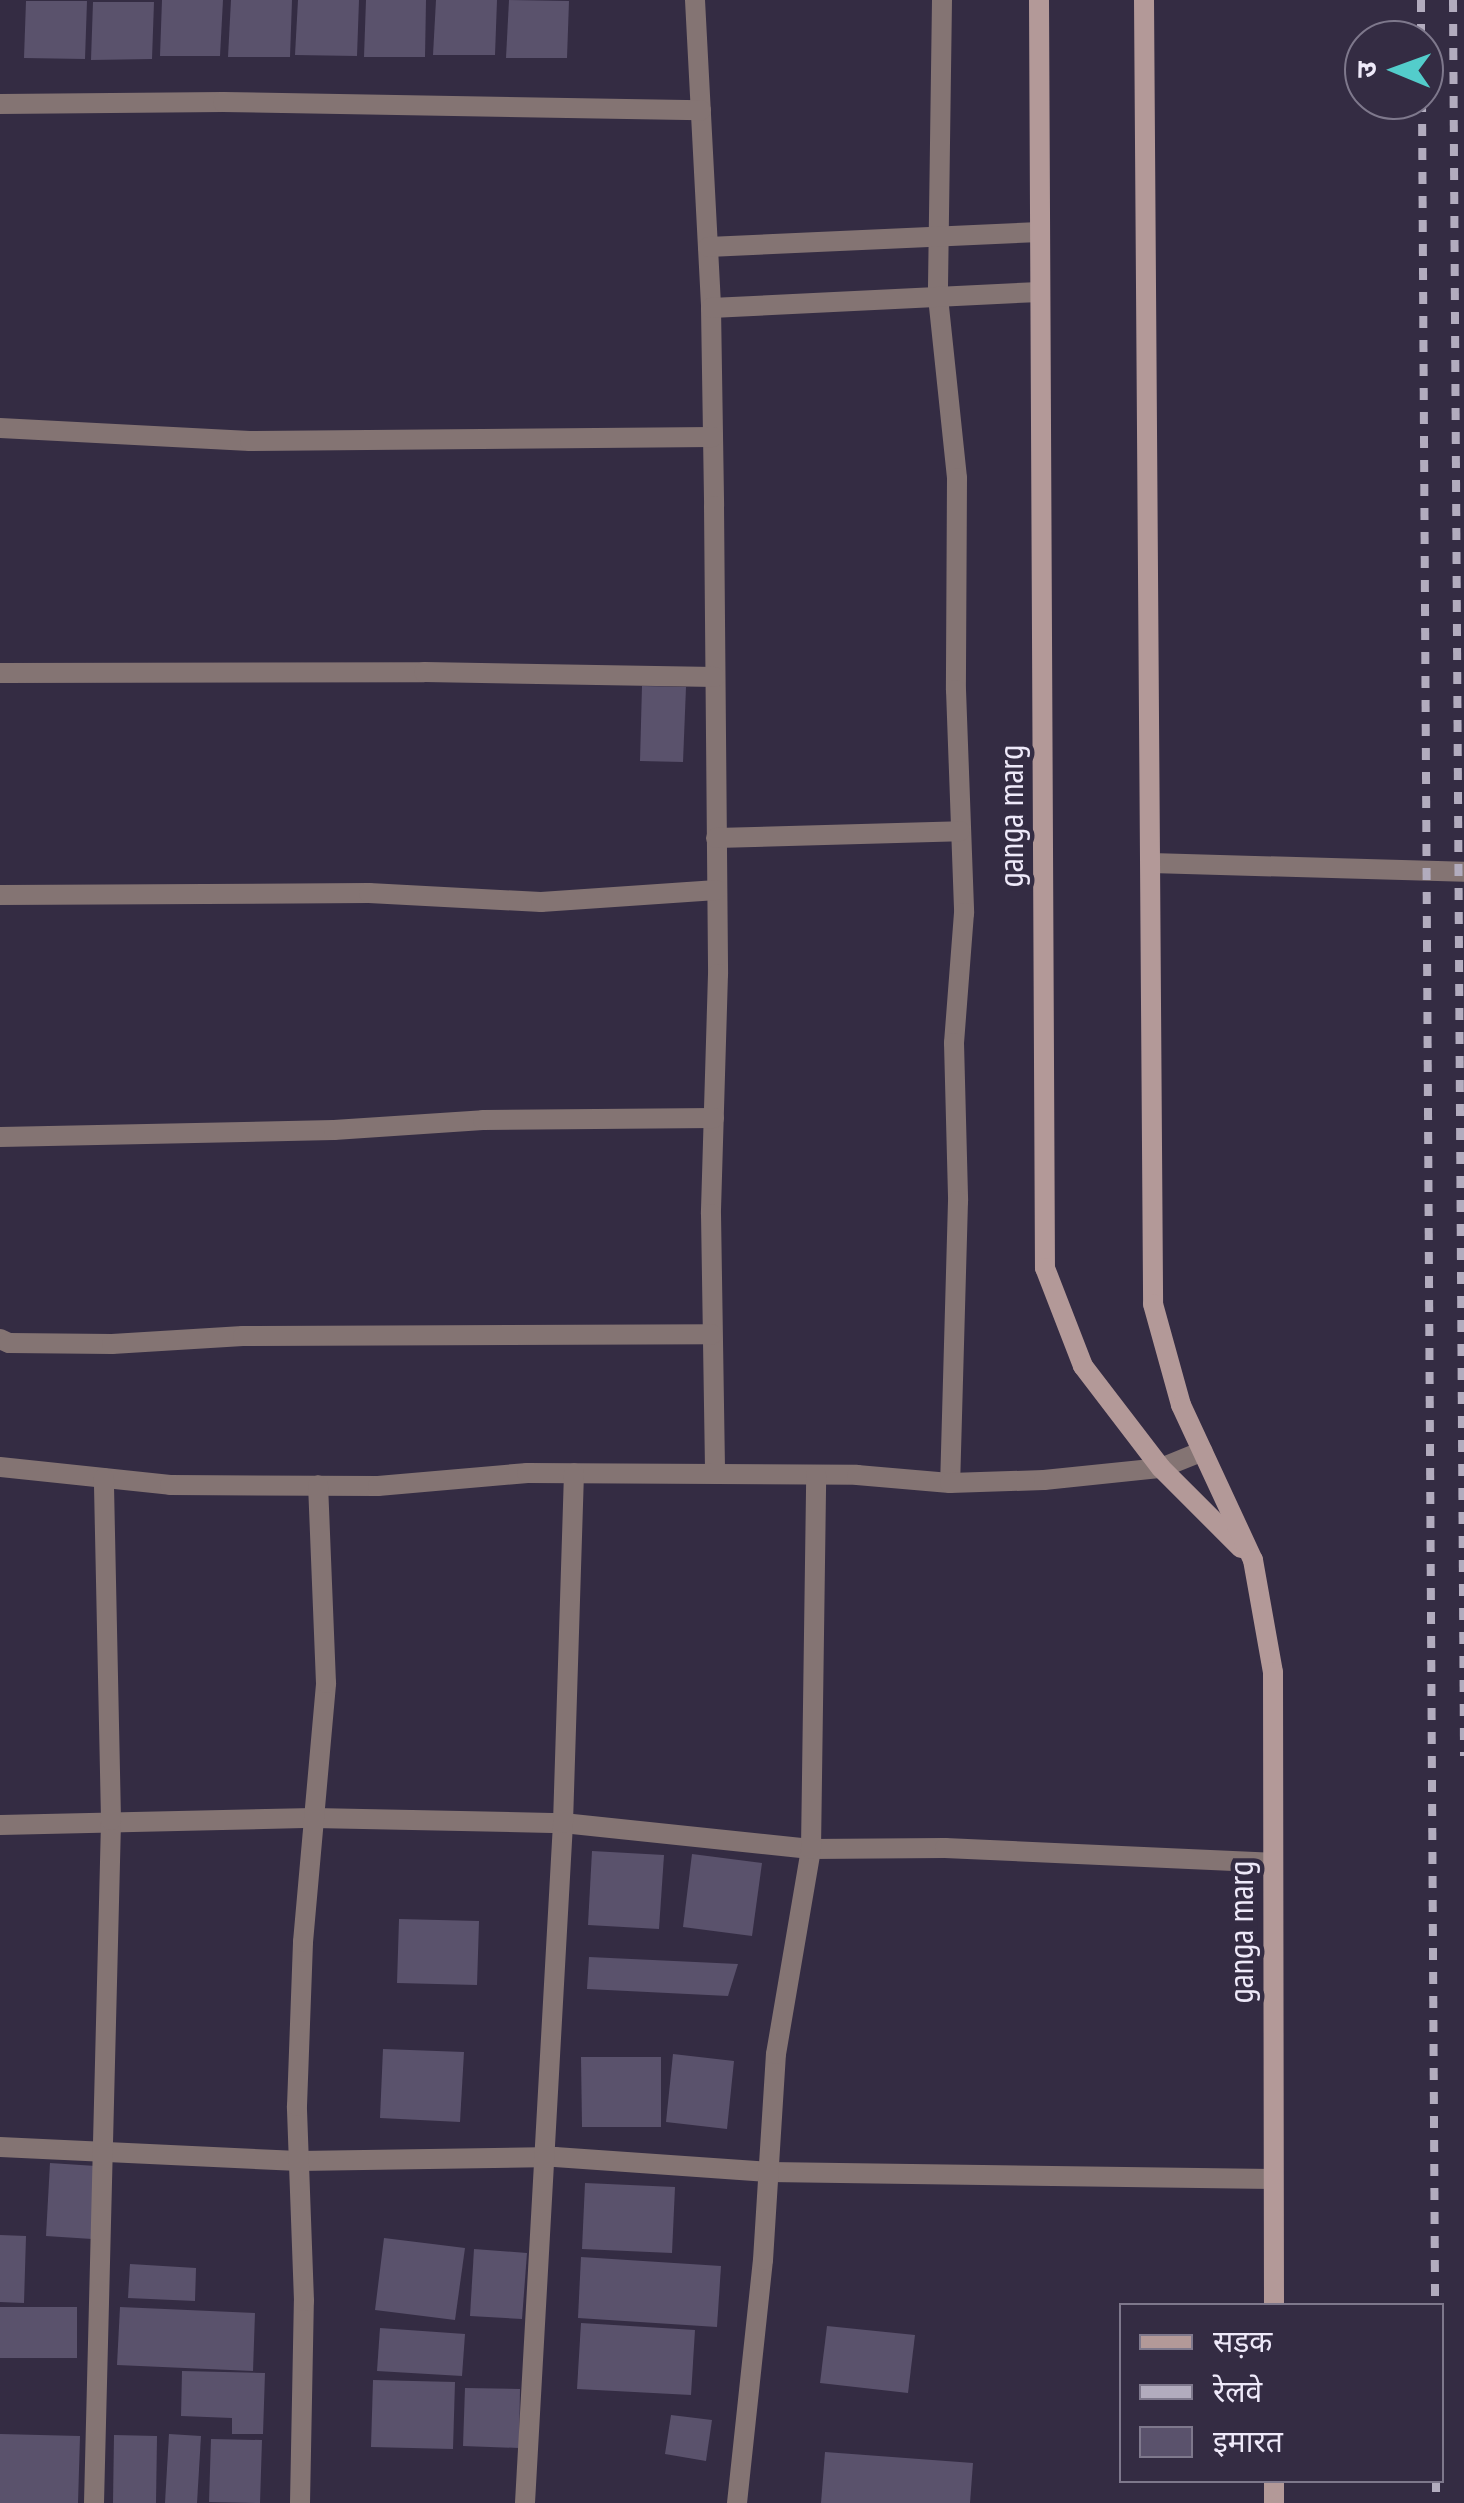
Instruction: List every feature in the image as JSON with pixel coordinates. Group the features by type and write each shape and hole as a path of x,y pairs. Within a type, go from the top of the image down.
{"street":[{"path":"696,0 713,437 717,890 712,1334 716,1474"},
{"path":"942,0 938,297 957,478 964,914 954,1043 958,1201 950,1484"},
{"name":"ganga marg","path":"1040,0 1045,1268 1083,1366 1161,1468 1254,1560"},
{"name":"ganga marg","path":"1144,0 1153,1304 1181,1405 1254,1560 1273,1672 1274,2303"},
{"path":"0,104 223,102 701,110"},
{"path":"708,247 1040,232"},
{"path":"710,308 1040,292"},
{"path":"0,428 250,441 713,437"},
{"path":"0,674 424,672 715,677"},
{"path":"716,838 960,830"},
{"path":"1150,863 1464,872"},
{"path":"0,895 369,893 541,902 717,890"},
{"path":"0,1136 334,1130 483,1120 714,1118"},
{"path":"0,1339 9,1343 112,1344 243,1336 712,1334"},
{"path":"0,1467 170,1485 318,1485 574,1473 816,1476 950,1484 1044,1480 1161,1468 1202,1451"},
{"path":"525,2503 564,1824 574,1473"},
{"path":"737,2503 769,2172 776,2054 812,1849 816,1476"},
{"path":"94,2503 111,1820 104,1478"},
{"path":"300,2503 304,2301 299,2161 304,1942 326,1684 318,1485"},
{"path":"0,1825 314,1818 564,1824 812,1849 945,1848 1273,1864"},
{"path":"0,2147 299,2161 544,2156 769,2172 1274,2179"}],"building":[{"path":"162,0 223,0 220,56 160,56"},
{"path":"231,0 292,0 290,57 228,57"},
{"path":"298,0 359,0 357,56 295,55"},
{"path":"366,0 426,0 425,57 364,57"},
{"path":"436,0 497,0 495,55 433,55"},
{"path":"509,0 569,1 567,58 506,58"},
{"path":"26,1 87,1 85,59 24,58"},
{"path":"93,2 154,2 152,59 91,60"},
{"path":"642,686 686,687 683,762 640,761"},
{"path":"592,1851 664,1855 659,1929 588,1925"},
{"path":"692,1854 762,1863 752,1936 683,1927"},
{"path":"399,1919 479,1921 477,1985 397,1983"},
{"path":"589,1957 738,1964 728,1996 587,1989"},
{"path":"383,2049 464,2052 460,2122 380,2118"},
{"path":"673,2054 734,2061 727,2129 666,2122"},
{"path":"581,2057 661,2057 661,2127 582,2127"},
{"path":"50,2163 96,2166 92,2239 46,2236"},
{"path":"585,2183 675,2187 672,2253 582,2249"},
{"path":"0,2235 26,2236 24,2303 0,2302"},
{"path":"384,2238 465,2248 455,2320 375,2310"},
{"path":"474,2249 527,2253 522,2319 470,2316"},
{"path":"581,2257 721,2266 717,2327 578,2318"},
{"path":"130,2264 196,2268 195,2301 128,2298"},
{"path":"0,2307 77,2307 77,2358 0,2358"},
{"path":"120,2307 255,2313 253,2371 117,2365"},
{"path":"581,2323 695,2330 691,2395 577,2389"},
{"path":"827,2326 915,2335 908,2393 820,2383"},
{"path":"380,2328 465,2334 462,2376 377,2371"},
{"path":"182,2371 265,2373 263,2434 232,2434 232,2418 181,2416"},
{"path":"373,2380 455,2382 453,2449 371,2447"},
{"path":"465,2388 520,2389 519,2448 463,2446"},
{"path":"671,2415 712,2420 706,2461 665,2454"},
{"path":"0,2434 80,2436 78,2503 0,2503"},
{"path":"169,2434 201,2436 197,2503 165,2503"},
{"path":"114,2435 157,2436 156,2503 113,2503"},
{"path":"211,2439 262,2440 260,2503 209,2502"},
{"path":"825,2452 973,2463 970,2503 821,2503"}],"railway":[{"path":"1421,0 1421,20"},
{"path":"1453,0 1464,1756"},
{"path":"1422,120 1435,2303"},
{"path":"1436,2483 1436,2503"}]}
